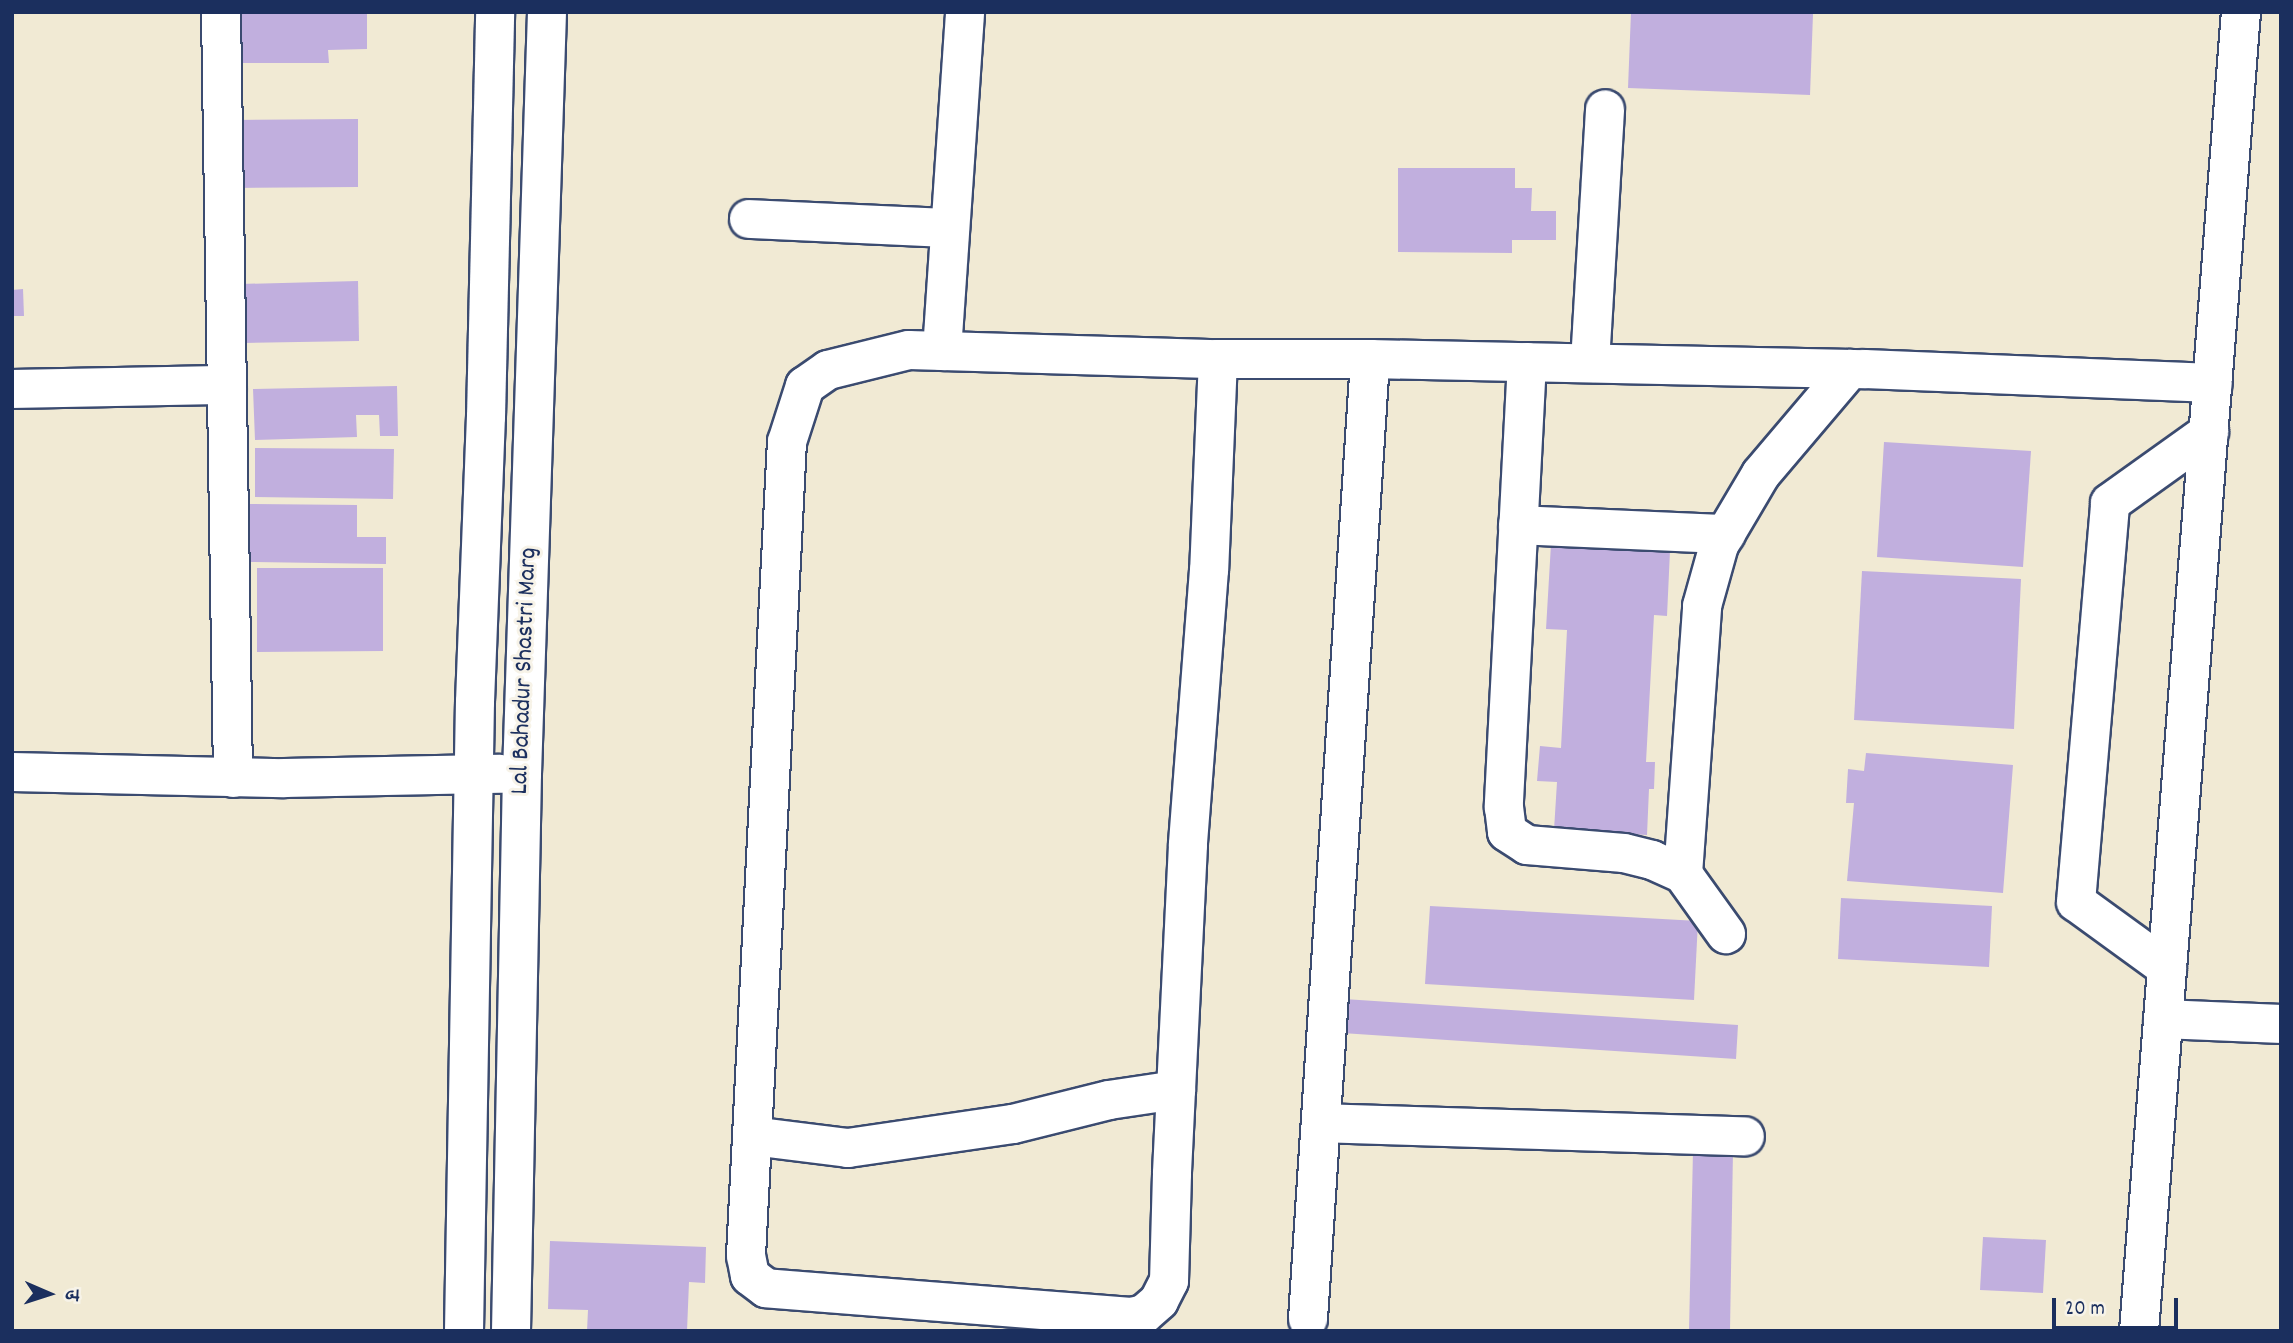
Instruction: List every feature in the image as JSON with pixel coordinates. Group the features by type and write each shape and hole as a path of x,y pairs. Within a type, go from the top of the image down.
{"street":[{"path":"221,12 233,778"},
{"path":"464,1331 474,773 495,12"},
{"name":"Lal Bahadur Shastri Marg","path":"511,1331 522,774 547,12"},
{"path":"942,351 965,12"},
{"path":"2139,1331 2241,12"},
{"path":"1590,363 1605,109"},
{"path":"748,219 950,228"},
{"path":"1218,359 1209,570 1188,845 1170,1281 1159,1301 1144,1314 1131,1317 766,1288 750,1276 747,1256 787,442 805,386 828,370 909,350 1218,359 1370,359 1850,369 2213,383"},
{"path":"1308,1319 1370,359"},
{"path":"1527,362 1504,807 1507,832 1527,845 1624,853 1652,860 1683,874 1726,934"},
{"path":"1683,874 1702,606 1719,545 1761,474 1850,369"},
{"path":"12,389 227,385"},
{"path":"2167,968 2076,902 2077,888 2110,503 2209,432"},
{"path":"1518,525 1726,534"},
{"path":"12,772 233,778 522,774"},
{"path":"2164,1019 2281,1024"},
{"path":"752,1136 848,1148 1013,1124 1109,1100 1176,1090"},
{"path":"1321,1122 1745,1136"}],"building":[{"path":"236,12 367,12 367,49 328,50 329,63 238,63"},
{"path":"1631,12 1813,14 1810,95 1628,88"},
{"path":"358,119 358,187 234,188 233,120"},
{"path":"1398,168 1515,168 1515,188 1532,188 1531,211 1556,211 1556,240 1512,240 1512,253 1398,252"},
{"path":"358,281 359,341 243,343 241,284"},
{"path":"23,289 24,316 12,316 12,290"},
{"path":"397,386 398,436 380,436 379,415 356,415 357,437 255,440 253,389"},
{"path":"1884,442 2031,451 2023,567 1877,557"},
{"path":"255,448 394,449 393,499 255,497"},
{"path":"249,504 357,505 357,537 386,537 386,564 248,562"},
{"path":"1551,544 1670,551 1667,616 1654,615 1646,762 1655,762 1654,789 1649,789 1647,835 1554,830 1557,782 1537,781 1540,746 1561,748 1567,630 1546,629"},
{"path":"257,568 383,568 383,651 257,652"},
{"path":"1862,571 2021,579 2014,729 1854,720"},
{"path":"1866,753 2013,765 2003,893 1847,881 1854,803 1846,803 1848,769 1864,771"},
{"path":"1841,898 1992,906 1989,967 1838,959"},
{"path":"1430,906 1698,921 1694,1000 1425,984"},
{"path":"1344,999 1738,1025 1736,1059 1342,1033"},
{"path":"1733,1150 1730,1331 1689,1331 1693,1151"},
{"path":"1983,1237 2046,1240 2043,1293 1980,1290"},
{"path":"550,1241 706,1247 705,1283 689,1282 687,1331 587,1331 588,1310 548,1309"}]}
